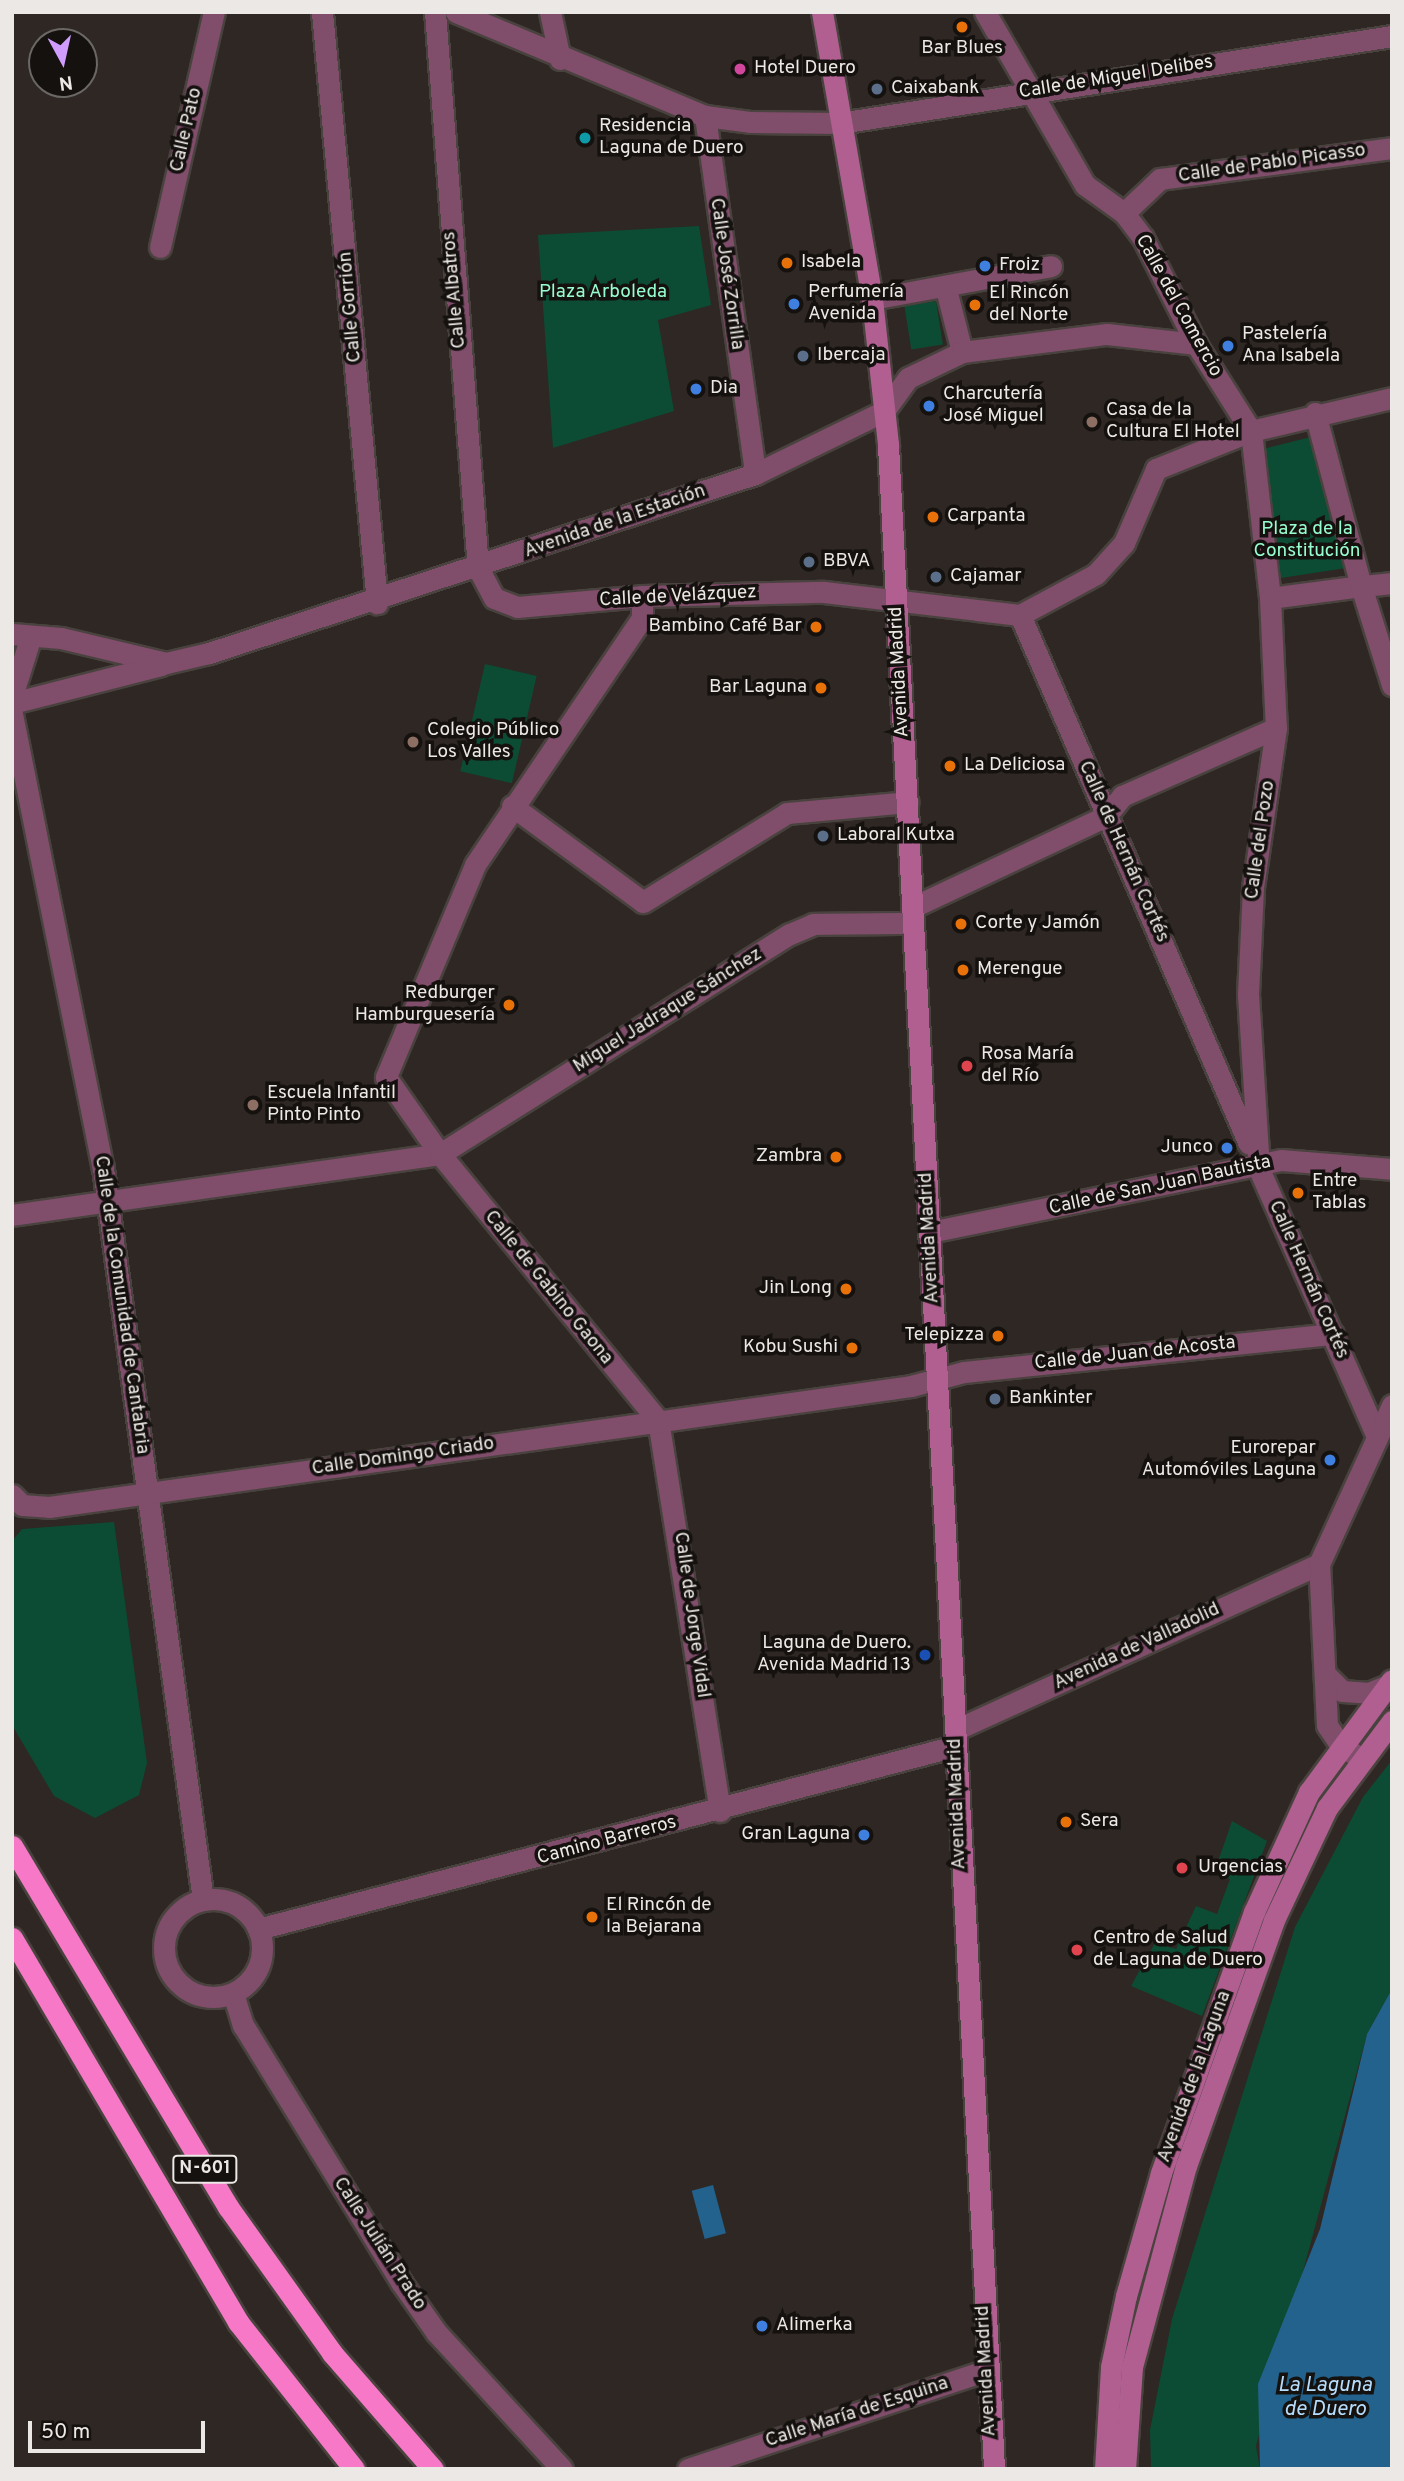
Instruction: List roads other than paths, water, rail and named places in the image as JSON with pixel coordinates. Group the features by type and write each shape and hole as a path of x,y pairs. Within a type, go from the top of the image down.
{"highway":[{"name":"N-601","path":"12,1846 228,2207 332,2353 433,2469"},
{"name":"N-601","path":"12,1938 238,2322 354,2469"}],"main road":[{"name":"Avenida Madrid","path":"822,12 872,299 884,411 897,601 930,1232 991,2469"},
{"name":"Avenida de la Laguna","path":"1105,2469 1111,2367 1161,2173 1254,1912 1309,1792 1390,1682"},
{"name":"Avenida de la Laguna","path":"1125,2469 1132,2367 1186,2166 1275,1920 1327,1808 1361,1758 1392,1721"}],"street":[{"name":"Calle Pato","path":"160,247 214,12"},
{"name":"Calle Gorrión","path":"322,12 377,603"},
{"name":"Calle Albatros","path":"435,12 478,568"},
{"name":"Calle de Miguel Delibes","path":"456,12 560,59 705,116 840,123 1392,36"},
{"path":"551,12 560,59"},
{"name":"Calle del Comercio","path":"985,12 1028,92 1085,185 1124,213 1196,344 1251,432"},
{"name":"Calle José Zorrilla","path":"705,116 755,474"},
{"name":"Calle de Pablo Picasso","path":"1124,213 1160,179 1392,148"},
{"path":"872,299 946,289 1051,266"},
{"path":"946,289 962,352"},
{"name":"Avenida de la Estación","path":"22,635 166,663 377,603 755,474 884,411 908,378 962,352 1107,334 1196,344"},
{"path":"1020,615 1096,574 1124,543 1156,469 1251,432 1315,413 1392,398"},
{"path":"1315,413 1361,586 1392,685"},
{"path":"1251,432 1270,598 1392,583"},
{"name":"Calle de Velázquez","path":"478,568 494,598 517,607 642,596 824,592 1020,615"},
{"name":"Calle de Gabino Gaona","path":"642,596 642,618 512,806 475,865 388,1060 386,1077 440,1154 658,1420"},
{"name":"Calle del Pozo","path":"1249,1082 1253,888 1276,728 1270,598"},
{"name":"Calle de Hernán Cortés","path":"1020,615 1259,1168"},
{"path":"12,696 22,635"},
{"path":"12,703 166,663"},
{"name":"Calle de la Comunidad de Cantabria","path":"12,714 108,1203 203,1900"},
{"path":"913,915 1106,816 1122,796 1276,728"},
{"path":"512,806 643,902 787,813 907,802"},
{"name":"Miguel Jadraque Sánchez","path":"440,1154 790,934 813,924 913,915"},
{"path":"1227,1089 1249,1082"},
{"name":"Calle Hernán Cortés","path":"1249,1082 1259,1168 1376,1434"},
{"path":"12,1215 440,1154"},
{"name":"Calle de San Juan Bautista","path":"930,1232 1259,1168 1281,1160 1392,1169"},
{"name":"Calle de Juan de Acosta","path":"658,1420 937,1378 1333,1334"},
{"path":"1361,1758 1341,1746 1327,1725 1319,1564 1376,1434 1392,1405"},
{"name":"Calle Domingo Criado","path":"12,1495 35,1509 658,1420"},
{"name":"Calle de Jorge Vidal","path":"658,1420 720,1811"},
{"name":"Avenida de Valladolid","path":"955,1738 1319,1564"},
{"path":"1325,1674 1342,1690 1368,1693 1390,1682"},
{"name":"Camino Barreros","path":"258,1929 720,1811 955,1738"},
{"path":"203,1900 236,1905 258,1929 261,1959 233,1993 201,1996 175,1980 167,1967 169,1924 203,1900"},
{"name":"Calle Julián Prado","path":"233,1993 243,2025 401,2282 436,2332 562,2469"},
{"name":"Calle María de Esquina","path":"688,2469 987,2370"}],"water":[{"name":"La Laguna de Duero","path":"1392,1989 1392,2469 1260,2469 1258,2384 1320,2229 1367,2034"},
{"path":"713,2185 726,2233 705,2239 692,2191"}],"place":[{"name":"Bar Blues","path":"962,27"},
{"name":"Hotel Duero","path":"740,69"},
{"name":"Caixabank","path":"877,89"},
{"name":"Residencia Laguna de Duero","path":"585,138"},
{"name":"Isabela","path":"787,263"},
{"name":"Froiz","path":"985,266"},
{"name":"Perfumería Avenida","path":"794,304"},
{"name":"El Rincón del Norte","path":"975,305"},
{"name":"Pastelería Ana Isabela","path":"1228,346"},
{"name":"Ibercaja","path":"803,356"},
{"name":"Dia","path":"696,389"},
{"name":"Charcutería José Miguel","path":"929,406"},
{"name":"Casa de la Cultura El Hotel","path":"1092,422"},
{"name":"Carpanta","path":"933,517"},
{"name":"BBVA","path":"809,562"},
{"name":"Cajamar","path":"936,577"},
{"name":"Bambino Café Bar","path":"816,627"},
{"name":"Bar Laguna","path":"821,688"},
{"name":"Colegio Público Los Valles","path":"413,742"},
{"name":"La Deliciosa","path":"950,766"},
{"name":"Laboral Kutxa","path":"823,836"},
{"name":"Corte y Jamón","path":"961,924"},
{"name":"Merengue","path":"963,970"},
{"name":"Redburger Hamburguesería","path":"509,1005"},
{"name":"Rosa María del Río","path":"967,1066"},
{"name":"Escuela Infantil Pinto Pinto","path":"253,1105"},
{"name":"Junco","path":"1227,1148"},
{"name":"Zambra","path":"836,1157"},
{"name":"Entre Tablas","path":"1298,1193"},
{"name":"Jin Long","path":"846,1289"},
{"name":"Telepizza","path":"998,1336"},
{"name":"Kobu Sushi","path":"852,1348"},
{"name":"Bankinter","path":"995,1399"},
{"name":"Eurorepar Automóviles Laguna","path":"1330,1460"},
{"name":"Laguna de Duero. Avenida Madrid 13","path":"925,1655"},
{"name":"Sera","path":"1066,1822"},
{"name":"Gran Laguna","path":"864,1835"},
{"name":"Urgencias","path":"1182,1868"},
{"name":"El Rincón de la Bejarana","path":"592,1917"},
{"name":"Centro de Salud de Laguna de Duero","path":"1077,1950"},
{"name":"Alimerka","path":"762,2326"}],"park label":[{"name":"Plaza Arboleda","path":"603,293"},
{"name":"Plaza de la Constitución","path":"1307,541"}]}
